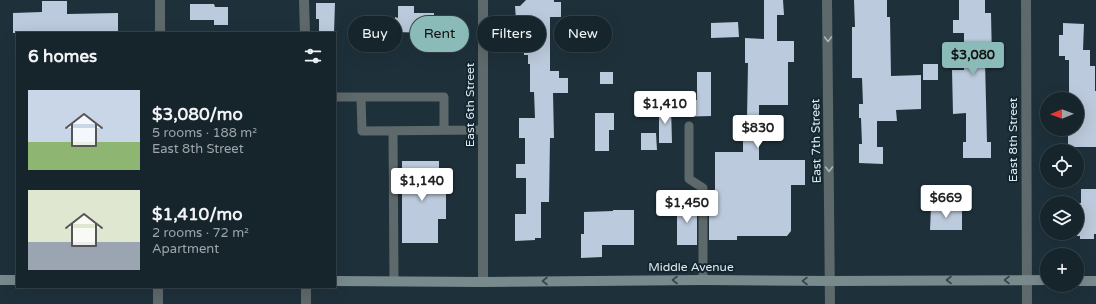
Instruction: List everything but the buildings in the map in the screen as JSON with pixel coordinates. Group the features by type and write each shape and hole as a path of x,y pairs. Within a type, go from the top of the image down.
{"main road":[{"path":"0,280 16,280"},
{"name":"Middle Avenue","path":"336,281 483,282 704,280 1040,280"},
{"path":"1084,281 1096,281"}],"street":[{"path":"160,0 160,32"},
{"path":"304,0 305,32"},
{"name":"East 6th Street","path":"483,282 484,0"},
{"name":"East 7th Street","path":"827,0 830,304"},
{"name":"East 8th Street","path":"1026,0 1027,304"},
{"path":"158,288 158,304"},
{"path":"306,288 306,304"}],"lane":[{"path":"336,97 444,97 444,130"},
{"path":"361,97 362,131 483,130"},
{"path":"689,126 689,179 704,188 704,280"},
{"path":"392,131 394,281"}]}
